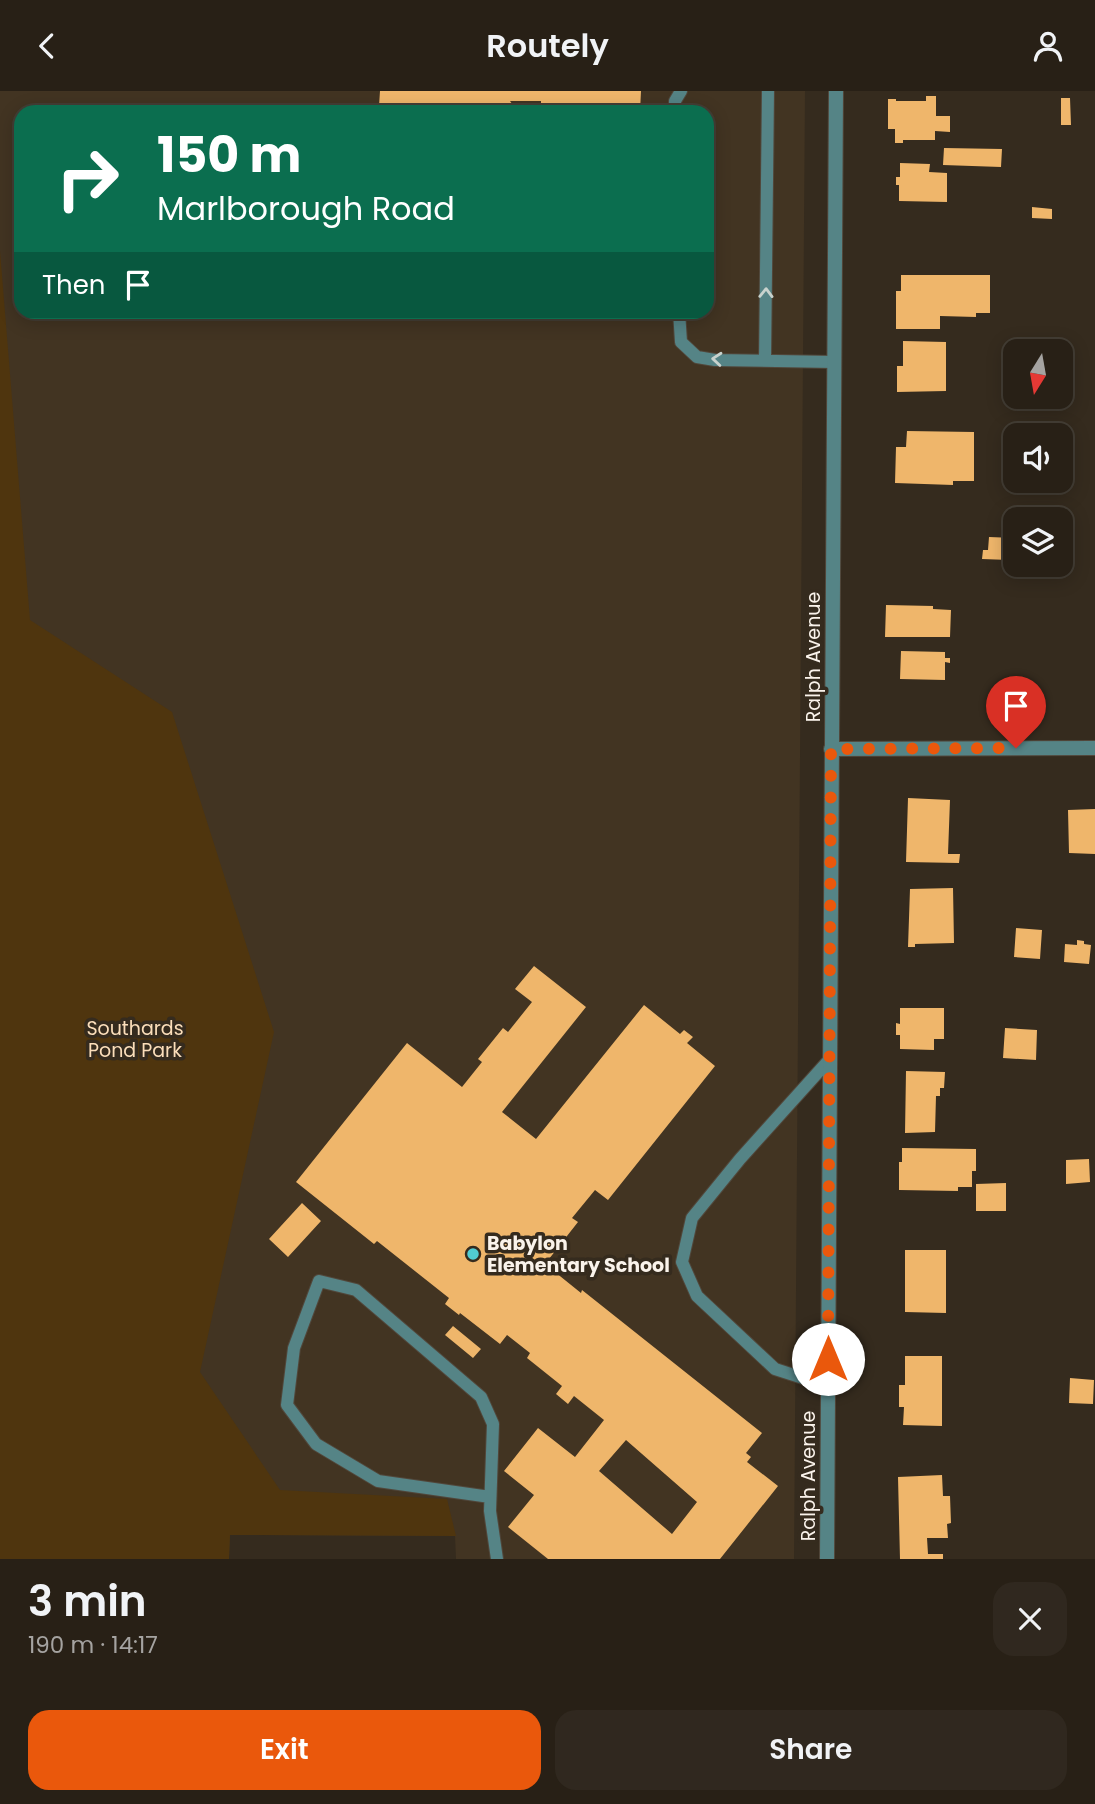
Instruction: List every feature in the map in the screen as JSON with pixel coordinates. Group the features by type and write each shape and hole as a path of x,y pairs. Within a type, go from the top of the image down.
{"street":[{"name":"Ralph Avenue","path":"827,1559 836,91"},
{"path":"831,749 1095,748"}],"lane":[{"path":"765,361 768,91"},
{"path":"679,319 681,342 697,357 715,360 834,362"},
{"path":"828,1386 775,1369 697,1296 682,1262 692,1218 740,1159 830,1059"},
{"path":"491,1496 378,1481 316,1444 287,1405 294,1347 319,1281 356,1290 481,1397 493,1424 491,1496 490,1511 498,1559"}],"shaded area":[{"path":"0,91 805,91 794,1559 456,1559 455,1536 230,1535 229,1559 0,1559"}],"green space":[{"name":"Southards Pond Park","path":"0,251 30,620 172,712 274,1032 200,1372 280,1490 447,1499 456,1536 230,1535 229,1559 0,1559"}],"building":[{"path":"380,91 641,91 640,105 541,105 541,101 510,101 513,105 379,105"},
{"path":"926,96 936,96 936,116 950,116 950,132 935,131 935,140 903,140 903,143 895,143 895,129 888,129 888,99 926,101"},
{"path":"1061,98 1070,98 1071,125 1061,125"},
{"path":"944,148 1002,149 1001,167 943,165"},
{"path":"900,163 930,164 929,172 947,173 947,202 899,201 896,177 900,177"},
{"path":"1032,207 1052,209 1052,219 1032,218"},
{"path":"901,275 990,275 990,313 976,313 976,317 940,316 940,329 896,329 896,291 901,291"},
{"path":"903,341 946,342 946,391 897,392 897,366 903,366"},
{"path":"907,431 974,432 974,481 953,481 953,485 895,483 896,447 906,447"},
{"path":"989,537 1003,538 1003,560 982,559 983,550 988,550"},
{"path":"886,605 933,606 933,609 951,610 950,637 885,637"},
{"path":"901,651 945,652 945,658 950,658 950,663 945,662 945,680 900,679"},
{"path":"908,798 950,800 948,854 960,854 959,863 906,862"},
{"path":"1095,809 1095,854 1069,853 1068,810"},
{"path":"953,888 954,943 915,944 915,947 908,947 910,889"},
{"path":"1016,928 1042,930 1040,959 1014,957"},
{"path":"1077,940 1091,945 1089,964 1064,962 1065,944 1077,945"},
{"name":"Babylon Elementary School","path":"534,966 586,1007 502,1112 536,1139 644,1005 680,1034 684,1030 693,1037 687,1043 715,1066 608,1200 595,1190 572,1218 578,1222 545,1264 581,1293 582,1290 762,1433 746,1453 751,1457 747,1462 778,1486 720,1559 548,1559 508,1527 534,1495 504,1471 538,1428 575,1457 604,1420 574,1396 568,1404 556,1394 562,1386 527,1358 530,1353 507,1335 500,1344 460,1313 459,1315 445,1304 449,1298 377,1241 374,1244 296,1182 407,1043 462,1087 482,1062 478,1059 503,1028 508,1032 532,1002 515,989","holes":["626,1440 697,1502 672,1534 599,1471"]},
{"path":"900,1008 944,1008 944,1039 934,1039 934,1050 900,1049 900,1035 896,1035 896,1023 900,1024"},
{"path":"1005,1028 1037,1030 1036,1060 1003,1058"},
{"path":"906,1071 945,1072 944,1088 940,1088 940,1096 936,1096 935,1132 905,1133"},
{"path":"902,1148 976,1149 976,1171 972,1171 972,1187 958,1187 958,1191 899,1190"},
{"path":"1089,1159 1090,1182 1066,1184 1066,1160"},
{"path":"1006,1183 1006,1211 976,1211 976,1184"},
{"path":"302,1203 321,1221 288,1257 269,1239"},
{"path":"905,1250 946,1250 946,1313 905,1312"},
{"path":"453,1326 481,1349 473,1358 445,1335"},
{"path":"905,1356 942,1356 942,1426 903,1425 904,1407 899,1407 899,1385 905,1385"},
{"path":"1070,1378 1094,1380 1093,1404 1069,1403"},
{"path":"942,1475 943,1496 950,1496 951,1523 947,1524 948,1538 927,1538 928,1554 943,1554 943,1559 900,1559 898,1477"}],"place":[{"name":"Babylon Elementary School","path":"473,1254"}],"route":[{"path":"828,1359 831,749 1016,748"}]}
